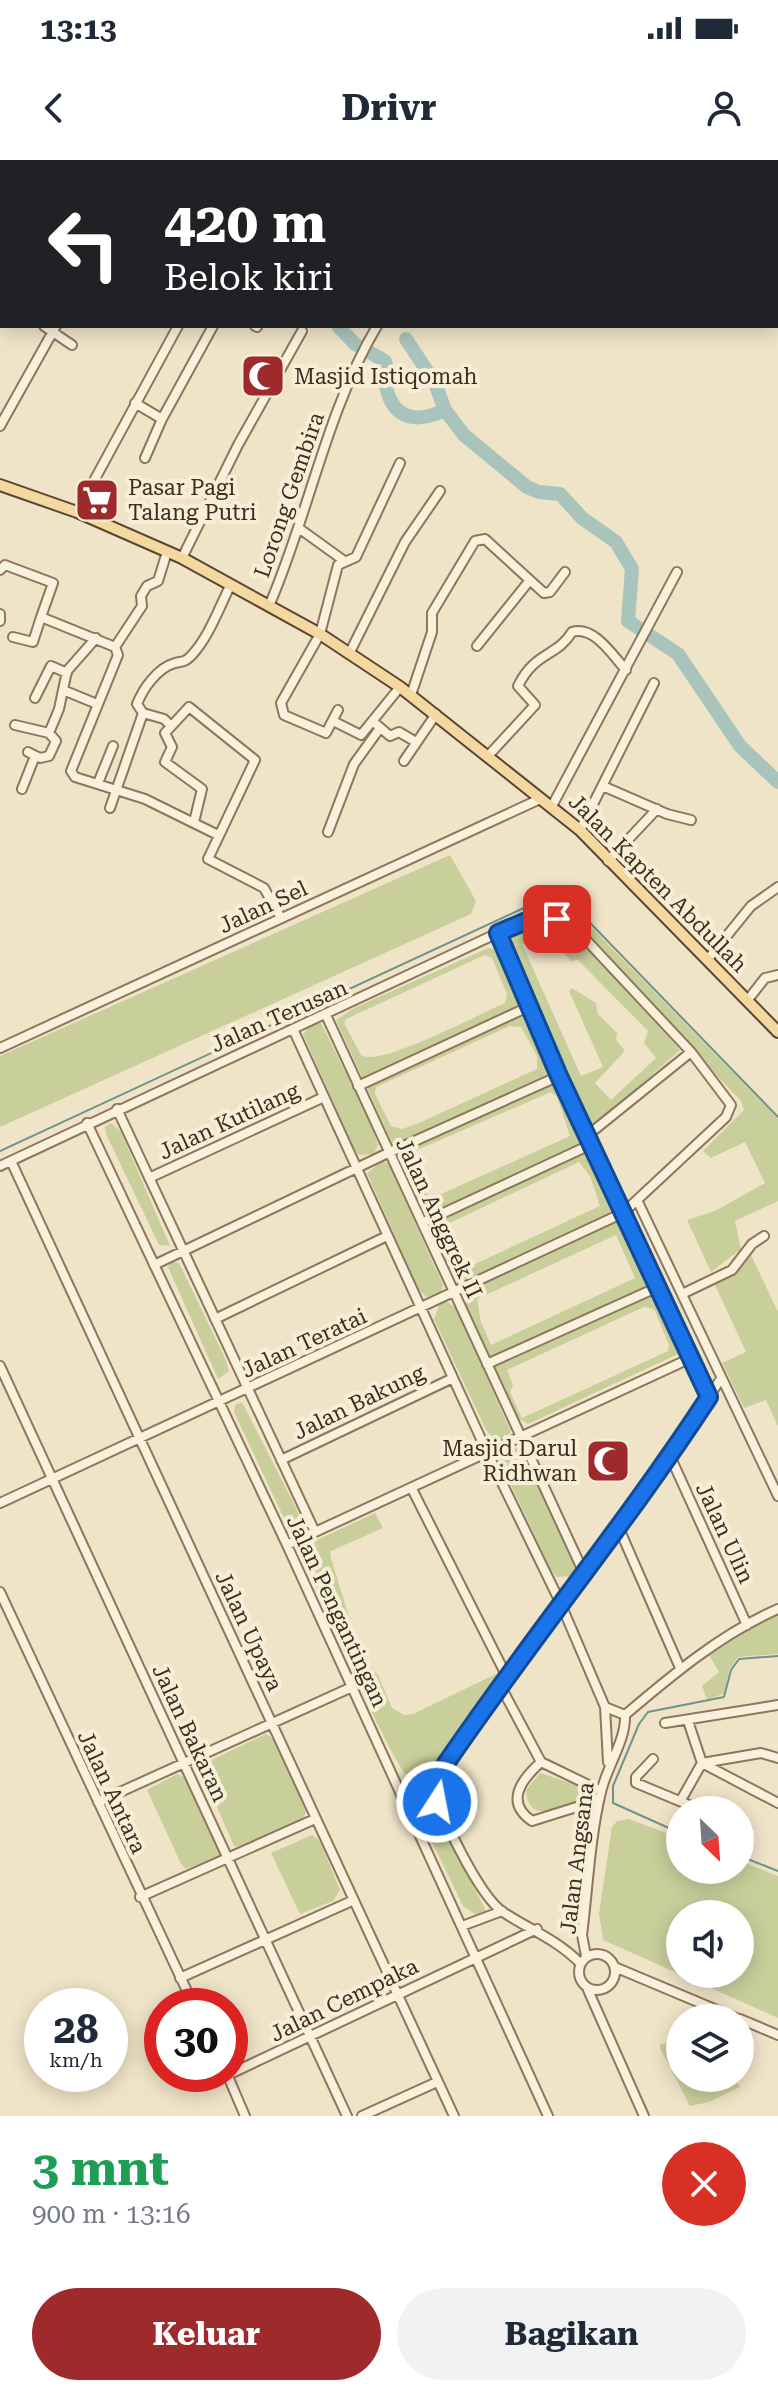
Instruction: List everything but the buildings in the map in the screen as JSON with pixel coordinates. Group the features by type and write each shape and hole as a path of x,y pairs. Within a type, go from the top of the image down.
{"main road":[{"name":"Jalan Kapten Abdullah","path":"0,485 77,512 182,558 320,634 400,687 580,830 778,1031"}],"street":[{"path":"77,512 177,328"},
{"path":"145,458 162,419 212,328"},
{"name":"Lorong Gembira","path":"269,606 300,529 351,370 376,328"},
{"path":"0,426 54,329 72,345"},
{"path":"182,558 245,432 302,331"},
{"path":"135,403 162,419"},
{"path":"338,710 326,733 281,713 281,703 320,634 336,570 343,560 356,557 400,463"},
{"path":"350,652 405,542 440,491"},
{"path":"300,529 343,560"},
{"path":"411,695 432,632 432,613 475,541 485,539 508,556 547,594 565,572"},
{"path":"115,647 142,606 141,596 147,586 158,581 167,552"},
{"path":"0,570 5,565 52,582 33,642 13,637"},
{"path":"552,806 677,572"},
{"path":"477,646 530,580"},
{"path":"171,726 164,719 143,713 137,704 140,695 157,675 174,664 185,662 197,650 231,584"},
{"path":"0,614 0,621"},
{"path":"41,617 115,647 118,655 71,769 75,777 114,789 218,835"},
{"path":"488,756 535,705 518,686 529,665 544,653 554,651 572,632 587,632 626,670"},
{"path":"49,733 67,673 96,638"},
{"path":"35,698 51,666 67,673"},
{"path":"580,830 605,787 654,683"},
{"path":"328,832 354,764 371,741 376,724 400,687"},
{"path":"63,690 97,704"},
{"path":"194,822 203,792 165,763 172,747 165,733 191,708 254,757 254,765 218,835 209,862 264,888 281,918"},
{"path":"110,808 114,789 143,713"},
{"path":"404,761 436,714"},
{"path":"333,721 371,741"},
{"path":"362,734 376,724"},
{"path":"376,724 390,736 399,732 416,742"},
{"path":"15,725 49,733 56,741 49,756 32,754 22,789"},
{"path":"98,783 113,746"},
{"path":"605,787 691,820"},
{"name":"Jalan Sel","path":"0,1048 540,799"},
{"path":"608,861 657,809"},
{"path":"708,959 751,906 776,893"},
{"name":"Jalan Terusan","path":"0,1166 117,1109 538,917 557,919 575,928 691,1052"},
{"path":"498,933 559,1076 709,1397"},
{"path":"747,1001 765,978 778,975"},
{"path":"358,1086 528,1007"},
{"name":"Jalan Anggrek II","path":"326,1015 583,1571"},
{"path":"293,1029 487,1452 560,1602 605,1707 608,1766"},
{"path":"422,1223 590,1140 691,1052"},
{"name":"Jalan Teratai","path":"0,1503 623,1213 731,1110 729,1098 691,1052"},
{"path":"154,1265 388,1153 559,1076"},
{"name":"Jalan Kutilang","path":"149,1178 324,1097"},
{"path":"117,1109 315,1532"},
{"name":"Jalan Pengantingan","path":"87,1123 287,1545 548,2116"},
{"name":"Jalan Upaya","path":"11,1161 454,2116"},
{"path":"638,1202 720,1380 778,1496"},
{"path":"215,1319 387,1236"},
{"path":"682,1294 732,1270 752,1244 764,1236"},
{"path":"487,1364 658,1287"},
{"path":"287,1545 691,1358"},
{"name":"Jalan Bakaran","path":"0,1366 347,2116"},
{"name":"Jalan Bakung","path":"281,1460 453,1378"},
{"path":"403,1799 432,1784 506,1675 670,1456 720,1380"},
{"name":"Jalan Ulin","path":"670,1456 747,1625"},
{"path":"412,1489 506,1675"},
{"path":"618,1526 680,1668"},
{"name":"Jalan Antara","path":"0,1592 185,1988"},
{"path":"605,1707 625,1715 680,1668 778,1609"},
{"path":"500,1685 541,1762 600,1796"},
{"path":"98,1802 352,1687"},
{"path":"665,1723 778,1705"},
{"name":"Jalan Angsana","path":"583,1959 582,1935 600,1796 608,1766 624,1732 625,1715"},
{"path":"688,1721 702,1763 778,1803"},
{"path":"702,1763 761,1753 778,1758"},
{"path":"653,1759 634,1781 671,1796"},
{"path":"541,1762 523,1778 518,1789 519,1808 532,1821 600,1796"},
{"path":"683,1796 702,1763"},
{"path":"432,1784 437,1802 469,1865 484,1892 502,1911 583,1959 607,1955 617,1968 702,2004"},
{"path":"140,1897 315,1819"},
{"path":"180,1978 354,1900"},
{"path":"462,1926 502,1911"},
{"name":"Jalan Cempaka","path":"248,2065 537,1929"},
{"path":"583,1959 578,1972 644,2116"},
{"path":"588,1990 605,1987 617,1968"},
{"path":"754,2025 778,2035"},
{"path":"362,2116 437,2082"},
{"path":"235,2092 245,2116"}],"green space":[{"path":"450,855 476,901 471,914 0,1127 0,1056"},
{"path":"557,896 565,900 778,1119 778,1201 735,1221 741,1249 711,1272 687,1220 717,1210 765,1183 745,1142 711,1158 703,1151 744,1110 741,1101 564,917 548,911 550,899"},
{"path":"547,925 572,934 680,1050 598,1123 592,1124 507,938 513,932","holes":["549,934 571,961 578,960 648,1031 644,1043 656,1058 611,1100 595,1083 625,1051 616,1040 617,1033 598,1014 596,1003 572,988 569,991 603,1067 581,1076 522,944"]},
{"path":"488,948 495,949 678,1354 528,1424 518,1418 336,1020 354,1008","holes":["485,955 492,958 507,994 505,1003 454,1027 408,1047 371,1057 361,1055 344,1023 346,1019","510,1026 521,1027 537,1056 537,1069 402,1129 391,1126 375,1094 376,1087","551,1092 557,1097 570,1136 430,1199 407,1161 408,1154","579,1162 590,1176 600,1206 464,1269 439,1228","616,1235 635,1278 491,1345 481,1322 477,1299","644,1307 654,1309 669,1345 668,1351 522,1418 510,1392 513,1385 507,1370"]},
{"path":"321,1023 373,1127 378,1145 374,1154 359,1155 354,1149 303,1034 310,1026"},
{"path":"111,1123 121,1132 170,1246 159,1245 106,1134 105,1127"},
{"path":"381,1162 388,1163 443,1285 441,1293 426,1297 418,1289 367,1173"},
{"path":"751,1255 778,1312 778,1426 766,1400 744,1408 722,1363 746,1352 715,1285 734,1273"},
{"path":"172,1262 179,1263 225,1358 229,1371 218,1379 168,1267"},
{"path":"445,1300 457,1309 511,1432 505,1439 493,1439 486,1430 434,1319 439,1305"},
{"path":"242,1402 294,1504 302,1522 299,1528 289,1526 283,1516 234,1412 235,1405"},
{"path":"508,1447 520,1449 576,1567 573,1576 557,1577 551,1570 500,1462 499,1454"},
{"path":"375,1513 383,1528 331,1551 330,1555 362,1659 378,1675 392,1708 404,1715 413,1714 496,1674 496,1681 480,1709 450,1752 424,1772 409,1777 371,1711 303,1557 304,1546"},
{"path":"778,1612 778,1654 738,1657 729,1670 725,1693 707,1700 702,1686 719,1672 709,1655"},
{"path":"266,1734 275,1740 306,1812 302,1821 242,1847 234,1846 199,1766"},
{"path":"540,1773 586,1788 589,1794 551,1811 534,1809 528,1802 526,1790"},
{"path":"177,1774 188,1779 221,1855 186,1869 147,1790"},
{"path":"429,1806 439,1819 486,1911 475,1914 463,1906 421,1819 422,1808"},
{"path":"629,1819 666,1833 666,1884 754,1884 754,1867 778,1876 778,2018 754,2007 754,2004 747,2004 711,1988 754,1988 754,1900 666,1900 666,1968 603,1940 599,1914 612,1827 617,1821"},
{"path":"312,1835 320,1841 340,1890 333,1901 300,1914 271,1853"},
{"path":"666,2043 666,2060 660,2048"},
{"path":"683,2092 730,2092 709,2102 690,2106"}],"waterway":[{"path":"340,328 355,344 385,361 389,398 401,412 408,416 425,417 445,410"},
{"path":"406,339 435,383 445,410 464,435 527,487 539,492 560,494 582,518 616,542 632,569 628,621 678,654 740,746 778,782"},
{"path":"0,1151 554,894 566,898 778,1117"},
{"path":"666,1827 613,1803 613,1786 639,1724 648,1712 724,1697 731,1670 739,1659 778,1656"},
{"path":"754,1862 778,1871"}],"place":[{"name":"Masjid Istiqomah","path":"263,376"},
{"name":"Pasar Pagi Talang Putri","path":"97,500"},
{"name":"Masjid Darul Ridhwan","path":"608,1461"}],"route":[{"path":"437,1802 432,1784 506,1675 670,1456 709,1397 559,1076 498,933 531,919 557,919"}]}
